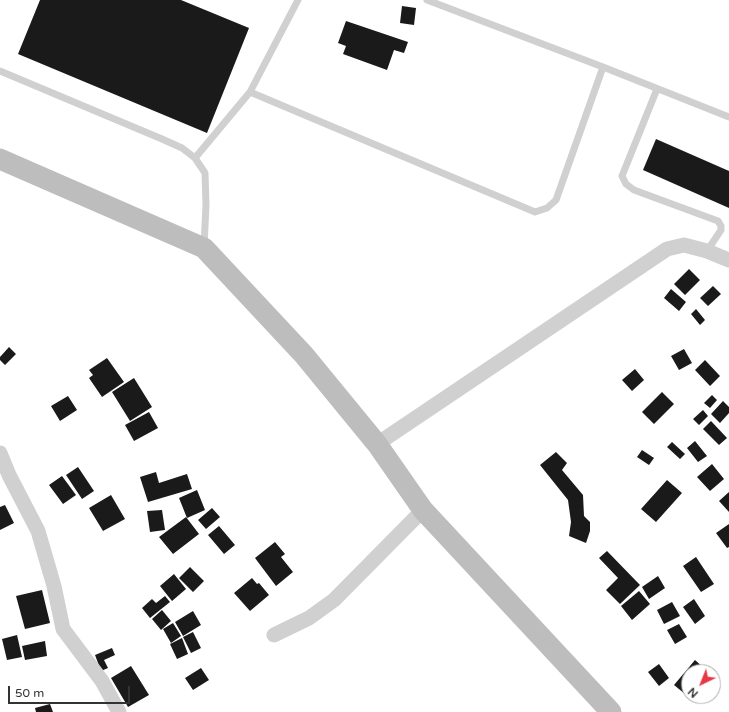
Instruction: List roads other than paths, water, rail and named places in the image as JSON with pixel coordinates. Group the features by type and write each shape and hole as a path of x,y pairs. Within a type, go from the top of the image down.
{"street":[{"path":"0,160 204,248 304,355 377,444 423,510 610,712"},
{"path":"377,444 667,248 684,245 707,251 729,260"},
{"path":"0,453 9,475 38,531 54,586 64,629 102,681 119,712"},
{"path":"274,635 309,618 334,600 423,510"}],"lane":[{"path":"195,158 250,92 298,0"},
{"path":"427,0 729,117"},
{"path":"250,92 534,212 547,208 556,200 603,67"},
{"path":"0,71 162,139 182,148 195,158 205,172 206,205 204,248"},
{"path":"657,88 622,176 626,184 634,190 718,221 722,230 707,251"}]}
